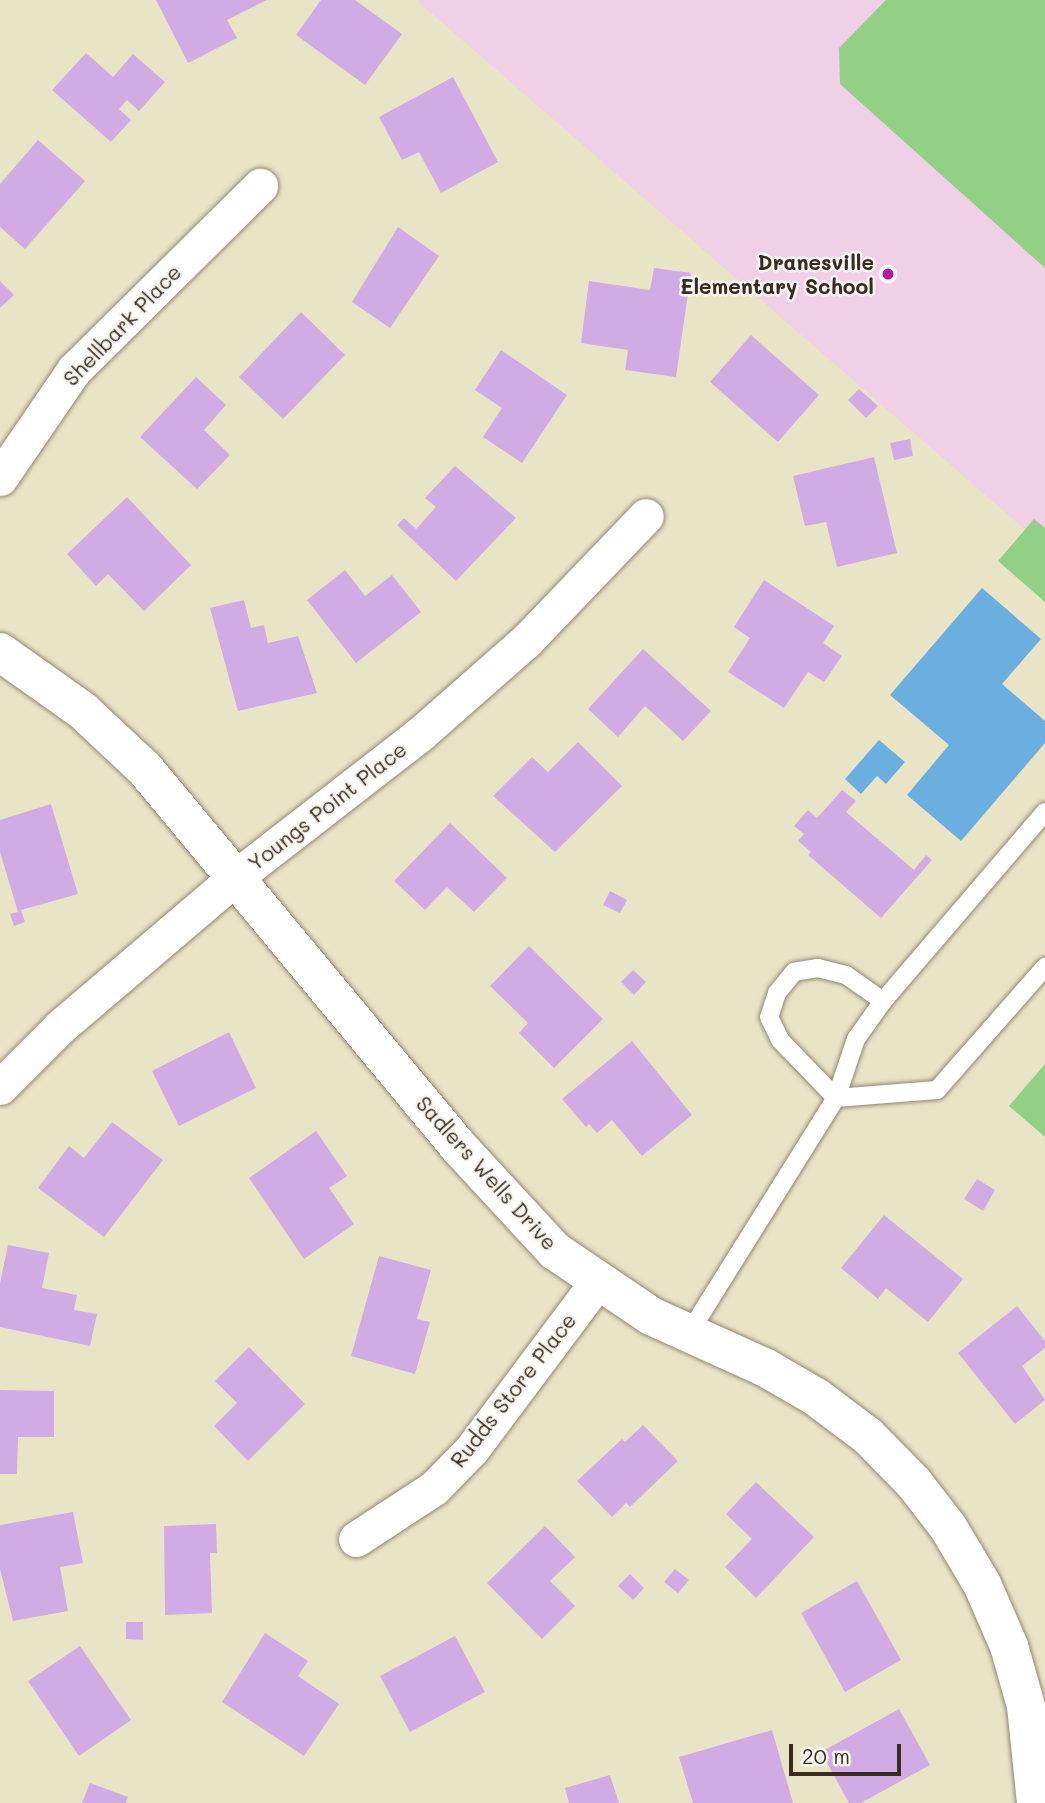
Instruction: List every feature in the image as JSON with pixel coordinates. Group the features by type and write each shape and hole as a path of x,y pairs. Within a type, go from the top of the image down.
{"street":[{"name":"Shellbark Place","path":"0,478 74,370 260,186"},
{"name":"Youngs Point Place","path":"0,1087 61,1026 237,876 420,733 526,641 646,516"},
{"name":"Sadlers Wells Drive","path":"0,652 83,711 136,761 237,876 506,1201 555,1251 596,1283 816,1397 877,1446 914,1483 948,1527 982,1584 1009,1646 1026,1706 1036,1803"},
{"name":"Rudds Store Place","path":"356,1539 434,1488 472,1449 596,1283"}],"lane":[{"path":"689,1333 836,1098 856,1039 883,1001 1045,812"},
{"path":"836,1098 937,1090 1045,967"},
{"path":"836,1098 780,1041 769,1017 777,993 794,972 818,968 846,975 883,1001"}],"shaded area":[{"name":"Dranesville Elementary School","path":"416,0 1045,0 1045,547"}],"green space":[{"path":"886,0 1045,0 1045,268 840,84 839,48"},
{"path":"1034,519 1045,528 1045,602 998,561"},
{"path":"1045,1064 1045,1137 1009,1106"}],"water":[{"path":"982,588 1041,639 1002,684 1045,721 1045,743 961,841 907,795 949,745 890,695"},
{"path":"879,740 905,762 886,784 877,776 861,794 845,779"}],"building":[{"path":"156,0 267,0 227,20 237,38 188,63"},
{"path":"321,0 355,0 402,34 365,85 296,35"},
{"path":"86,53 113,77 133,54 165,82 139,111 127,100 119,109 131,120 111,142 52,90"},
{"path":"453,77 498,162 441,193 419,152 402,160 379,117"},
{"path":"38,140 85,181 25,249 0,227 0,184"},
{"path":"398,227 439,256 390,328 352,302"},
{"path":"654,268 691,273 676,377 625,370 628,350 581,343 589,281 650,290"},
{"path":"0,281 14,295 0,308"},
{"path":"301,312 345,355 283,419 239,377"},
{"path":"751,335 819,395 778,442 710,382"},
{"path":"501,350 567,395 522,463 483,437 502,408 475,390"},
{"path":"196,377 226,405 204,430 230,455 197,489 140,437"},
{"path":"859,389 878,406 866,418 848,400"},
{"path":"910,439 913,456 894,460 890,443"},
{"path":"874,457 897,553 837,567 826,522 805,526 793,476"},
{"path":"455,466 516,518 456,581 397,525 404,518 416,529 436,507 425,498"},
{"path":"127,497 191,565 144,611 108,574 96,586 67,554"},
{"path":"345,570 365,596 392,575 421,612 356,663 307,600"},
{"path":"764,580 834,626 823,643 842,656 824,682 808,672 784,708 728,672 750,638 734,627"},
{"path":"244,600 251,628 264,625 268,643 298,636 317,693 238,711 210,608"},
{"path":"643,649 711,711 683,741 645,706 618,737 588,709"},
{"path":"578,742 622,786 555,852 493,796 532,757 548,772"},
{"path":"842,790 856,801 846,812 914,870 926,855 932,860 881,918 808,855 811,852 798,841 804,834 794,826 808,810 817,818"},
{"path":"51,804 78,894 21,910 25,922 14,926 10,914 18,912 0,852 0,820"},
{"path":"450,823 507,878 474,912 447,887 425,910 394,881"},
{"path":"610,891 627,900 620,913 603,905"},
{"path":"529,946 603,1019 554,1068 519,1033 528,1023 490,986"},
{"path":"633,970 646,982 634,995 621,982"},
{"path":"229,1032 256,1088 179,1126 152,1071"},
{"path":"632,1041 692,1115 642,1156 612,1120 597,1133 589,1124 586,1127 562,1099"},
{"path":"112,1122 163,1160 104,1237 38,1188 69,1146 84,1158"},
{"path":"316,1131 347,1176 329,1188 354,1224 304,1259 249,1178"},
{"path":"977,1179 995,1190 983,1211 964,1199"},
{"path":"884,1215 963,1279 928,1322 886,1288 878,1299 841,1268"},
{"path":"8,1245 49,1253 42,1288 77,1295 74,1310 97,1314 90,1346 0,1327 0,1283"},
{"path":"379,1256 431,1270 417,1319 430,1322 415,1374 351,1356"},
{"path":"1017,1306 1045,1341 1045,1348 1022,1366 1045,1400 1015,1424 958,1353"},
{"path":"249,1347 305,1404 248,1461 214,1426 237,1403 215,1381"},
{"path":"0,1390 54,1391 54,1437 18,1437 17,1474 0,1474"},
{"path":"643,1425 678,1461 630,1507 626,1503 612,1517 577,1481 622,1439 625,1442"},
{"path":"756,1482 814,1537 756,1598 725,1567 752,1539 726,1514"},
{"path":"73,1512 83,1563 60,1567 68,1611 13,1621 0,1569 0,1525"},
{"path":"216,1524 217,1553 210,1553 212,1613 165,1615 164,1526"},
{"path":"545,1526 575,1557 550,1581 575,1606 542,1639 487,1583"},
{"path":"675,1569 689,1580 678,1593 664,1582"},
{"path":"630,1574 644,1588 633,1600 618,1586"},
{"path":"857,1581 901,1660 845,1692 801,1613"},
{"path":"126,1622 143,1622 143,1640 126,1639"},
{"path":"265,1633 308,1661 298,1676 339,1704 304,1756 222,1702"},
{"path":"455,1636 485,1692 410,1732 380,1676"},
{"path":"80,1646 131,1720 79,1756 28,1681"},
{"path":"899,1709 930,1765 861,1803 849,1803 821,1752"},
{"path":"772,1730 793,1803 693,1803 679,1757"},
{"path":"610,1775 619,1803 569,1803 565,1788"},
{"path":"90,1783 128,1797 126,1803 82,1803"}],"place":[{"name":"Dranesville Elementary School","path":"888,274"}]}
